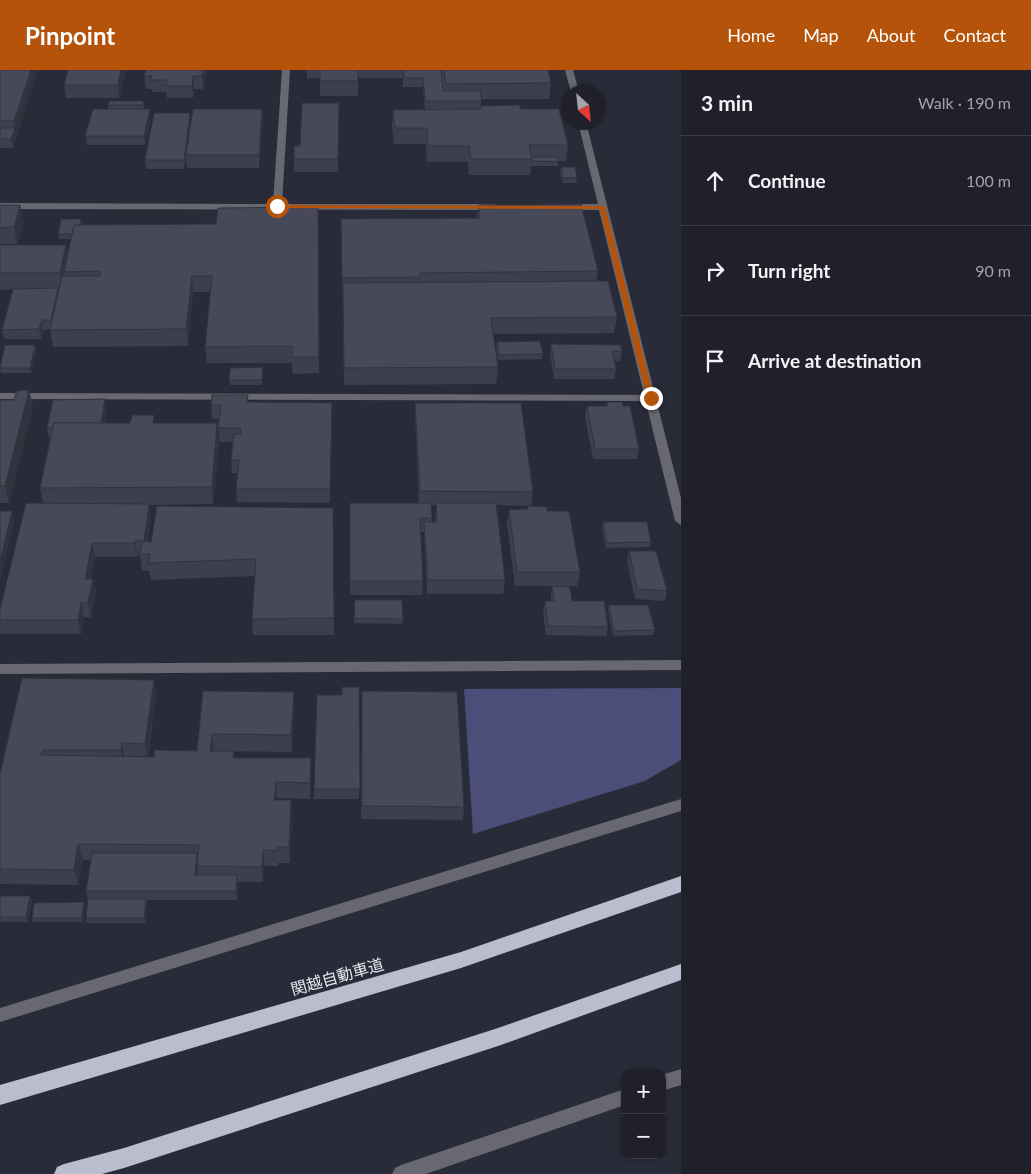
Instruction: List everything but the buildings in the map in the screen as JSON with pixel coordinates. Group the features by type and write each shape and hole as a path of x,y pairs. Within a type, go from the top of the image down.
{"highway":[{"name":"関越自動車道","path":"0,1095 462,960 681,884"},
{"path":"64,1174 124,1158 498,1037 681,972"}],"street":[{"path":"277,206 286,70"},
{"path":"569,70 573,85"},
{"path":"584,130 651,398 678,496 681,521"},
{"path":"0,206 504,207"},
{"path":"553,207 602,207"},
{"path":"0,396 651,398"},
{"path":"0,669 681,665"},
{"path":"0,1015 681,805"},
{"path":"666,1082 681,1076"},
{"path":"401,1174 621,1098"}],"shaded area":[{"path":"681,688 681,760 645,781 473,834 464,689"}],"route":[{"path":"277,206 602,207 651,398"}]}
